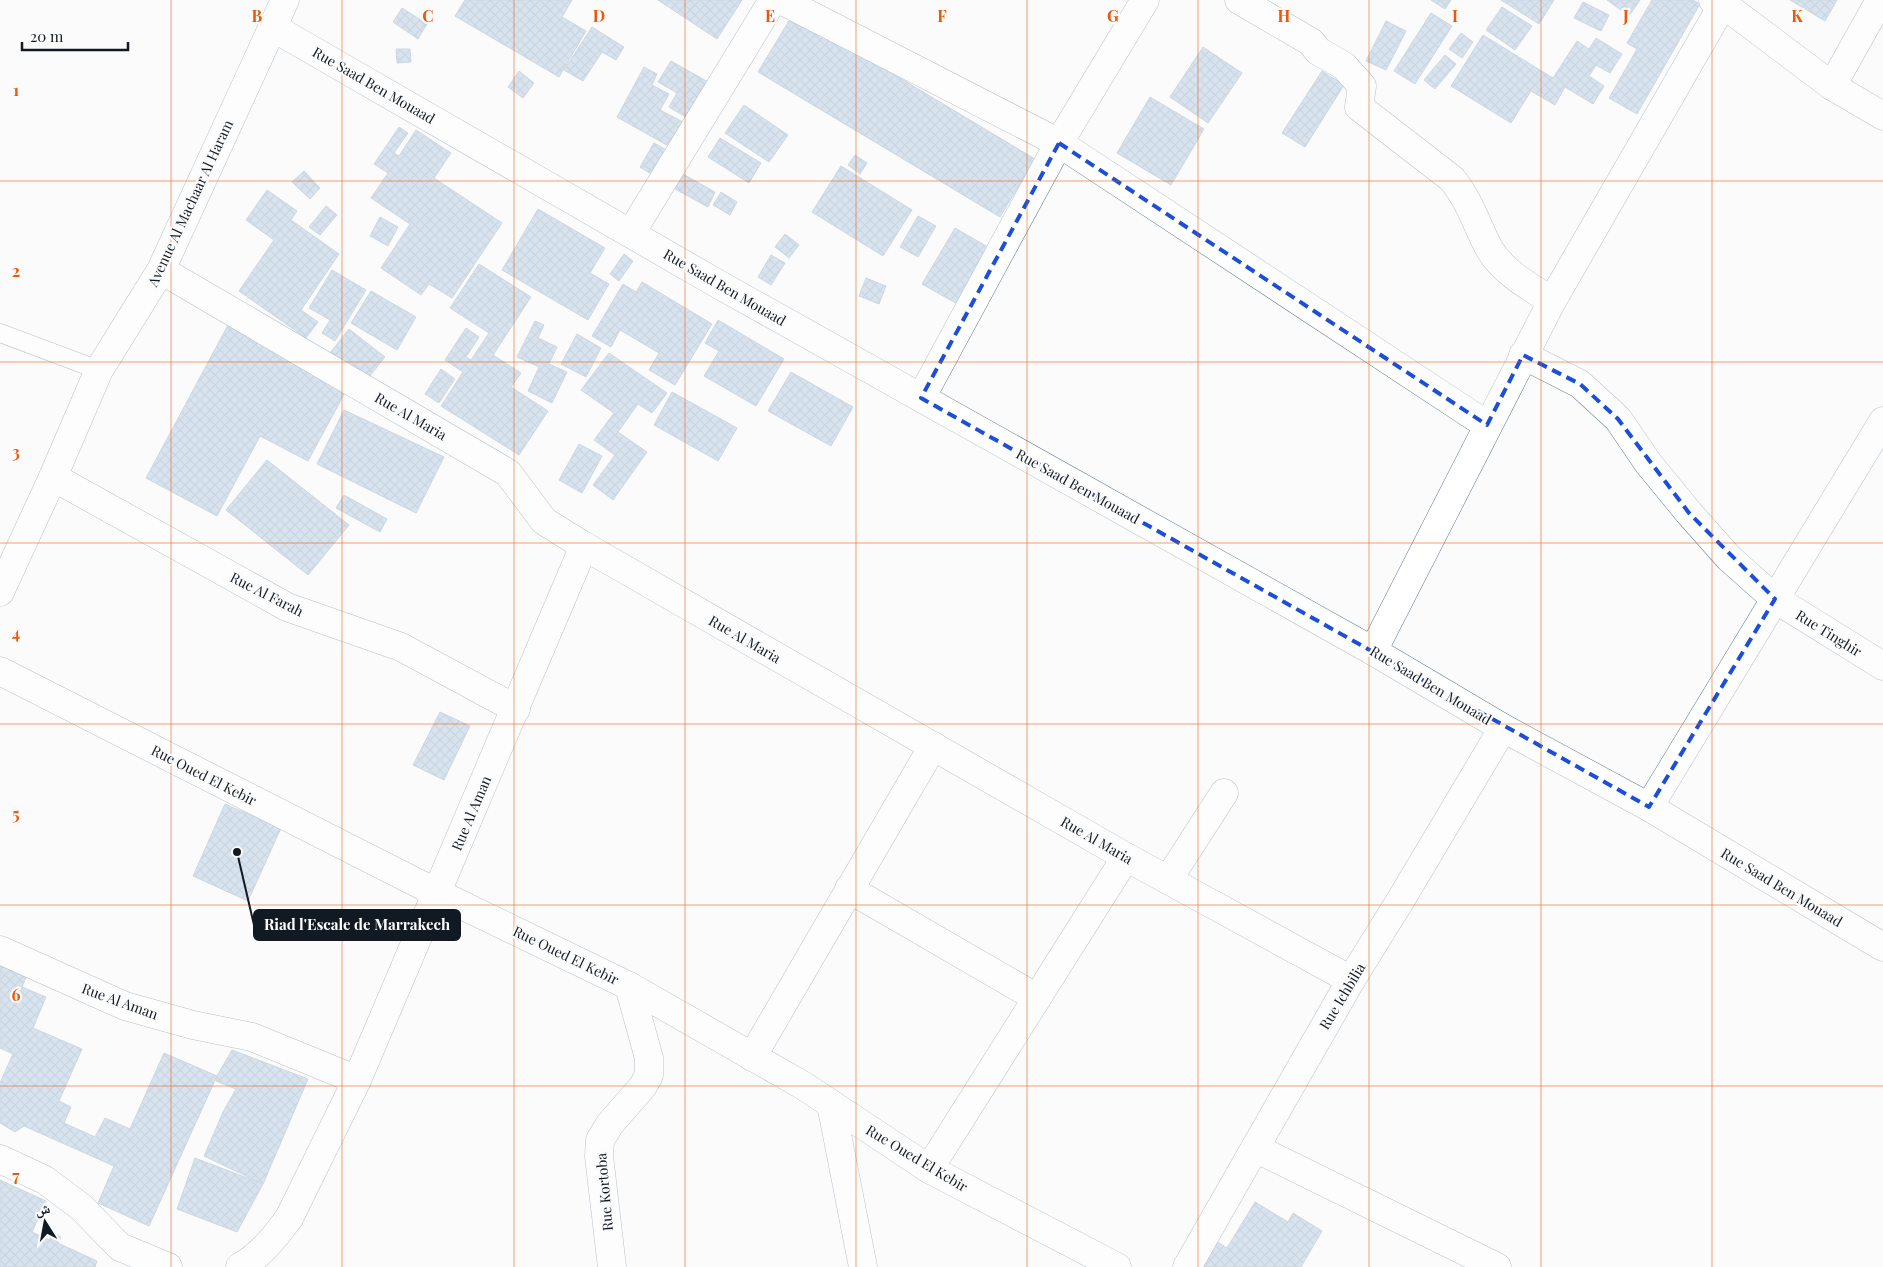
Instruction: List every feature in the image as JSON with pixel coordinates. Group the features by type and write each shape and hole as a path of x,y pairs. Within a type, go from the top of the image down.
{"street":[{"name":"Avenue Al Machaar Al Haram","path":"0,592 53,477 99,370 161,270 285,0"},
{"path":"630,233 773,0"},
{"path":"781,0 1059,143 1488,425"},
{"path":"921,398 1059,143 1145,0"},
{"path":"1239,0 1311,42 1318,52 1344,66 1362,86 1359,107 1452,178 1463,192 1491,251 1508,271 1552,301"},
{"path":"1832,86 1880,0"},
{"path":"1373,651 1523,355 1718,2 1832,86 1883,116"},
{"name":"Rue Saad Ben Mouaad","path":"272,27 921,398 1373,651 1503,728 1649,807 1883,947"},
{"name":"Rue Al Maria","path":"161,270 508,473 544,521 584,546 1126,857 1351,980"},
{"name":"Rue Tinghir","path":"1523,355 1580,384 1618,419 1648,463 1689,513 1729,558 1774,599 1883,666"},
{"path":"1649,807 1883,421"},
{"name":"Rue Al Farah","path":"53,477 287,607 401,647 516,709"},
{"name":"Rue Al Aman","path":"240,1267 260,1253 289,1218 357,1080 584,546"},
{"name":"Rue Oued El Kebir","path":"0,672 437,893 629,986 831,1104 930,1169 1117,1267"},
{"name":"Rue Ichbilia","path":"1187,1267 1351,980 1503,728"},
{"path":"752,1057 933,746"},
{"path":"1168,880 1224,793"},
{"path":"930,1169 1126,857"},
{"path":"849,889 1037,998"},
{"name":"Rue Al Aman","path":"0,950 126,1006 193,1025 252,1037 357,1080"},
{"name":"Rue Kortoba","path":"612,1267 599,1156 600,1140 610,1124 643,1086 649,1075 649,1058 629,986"},
{"path":"831,1104 863,1267"},
{"path":"1254,1148 1497,1267"},
{"path":"0,1159 45,1180 81,1207 120,1248 168,1267"}],"lane":[{"path":"0,333 99,370"}],"highlighted area":[{"path":"1059,143 1487,425 1523,355 1580,384 1618,419 1689,513 1775,599 1649,807 921,398"}],"building":[{"path":"465,0 572,0 562,17 586,31 559,77 455,16"},
{"path":"658,0 742,0 717,39"},
{"path":"1431,0 1451,0 1445,9"},
{"path":"1501,0 1554,0 1539,24"},
{"path":"1607,0 1640,0 1629,16"},
{"path":"1652,0 1693,0 1700,4 1637,114 1609,98 1637,49 1627,43"},
{"path":"1790,0 1837,0 1825,21"},
{"path":"1583,2 1609,15 1601,31 1574,18"},
{"path":"1502,7 1532,26 1515,50 1486,30"},
{"path":"402,8 427,24 418,39 393,22"},
{"path":"1431,13 1452,26 1415,84 1394,71"},
{"path":"793,14 1035,159 1000,217 758,72"},
{"path":"1386,21 1406,31 1386,70 1366,61"},
{"path":"592,27 624,47 616,60 602,52 583,81 564,70"},
{"path":"1461,33 1473,42 1462,58 1449,49"},
{"path":"1483,35 1553,78 1577,41 1589,49 1596,38 1622,54 1610,73 1596,65 1589,76 1604,86 1593,104 1565,87 1555,105 1531,91 1511,123 1451,86"},
{"path":"1203,47 1242,73 1208,123 1170,97"},
{"path":"396,49 410,49 411,62 397,63"},
{"path":"1445,55 1456,64 1435,89 1424,80"},
{"path":"671,61 710,83 689,119 669,107 677,93 658,82"},
{"path":"644,67 657,74 652,85 669,94 660,110 685,123 672,148 617,117"},
{"path":"519,71 534,83 523,98 508,87"},
{"path":"1322,71 1344,85 1305,147 1282,133"},
{"path":"1150,97 1204,129 1171,185 1117,153"},
{"path":"744,105 788,135 769,162 725,133"},
{"path":"399,127 408,133 394,153 399,156 416,130 451,153 434,178 502,223 452,298 429,284 421,295 381,268 410,224 371,198 388,173 374,164"},
{"path":"720,138 761,163 749,183 708,157"},
{"path":"654,143 670,152 656,177 640,167"},
{"path":"855,155 867,163 860,174 848,165"},
{"path":"841,166 912,210 883,256 812,212"},
{"path":"304,171 320,188 310,199 292,182"},
{"path":"683,174 715,192 708,207 675,189"},
{"path":"267,190 297,211 291,220 339,254 301,310 318,322 306,338 239,291 274,240 246,220"},
{"path":"721,192 737,202 730,215 713,205"},
{"path":"326,206 337,215 320,235 309,227"},
{"path":"538,209 605,248 590,273 609,284 588,320 502,270"},
{"path":"918,216 936,226 918,257 900,247"},
{"path":"380,217 398,227 388,246 370,236"},
{"path":"955,228 993,250 961,306 922,284"},
{"path":"785,234 799,245 789,258 775,247"},
{"path":"624,254 633,261 619,281 610,274"},
{"path":"771,255 785,263 771,285 758,277"},
{"path":"479,264 531,297 493,355 521,373 511,387 548,411 519,455 441,406 463,372 445,360 466,328 479,337 466,357 471,360 489,333 450,308"},
{"path":"332,270 366,290 335,341 322,333 330,320 309,308"},
{"path":"866,278 886,286 879,304 859,296"},
{"path":"642,282 712,324 675,385 649,370 659,353 620,330 611,347 592,336 623,284 636,292"},
{"path":"371,291 416,317 397,350 351,323"},
{"path":"718,320 784,359 756,406 704,376 719,351 705,343"},
{"path":"535,321 544,325 538,338 557,347 549,364 567,372 552,403 528,391 539,367 517,357"},
{"path":"228,325 347,389 308,461 260,436 217,516 146,478"},
{"path":"349,329 385,357 365,382 329,354"},
{"path":"577,334 601,348 586,377 561,364"},
{"path":"609,353 667,393 652,413 638,404 618,432 647,452 613,500 593,485 615,455 594,440 614,413 581,390"},
{"path":"441,369 455,379 439,403 425,394"},
{"path":"791,372 853,407 831,446 768,411"},
{"path":"672,392 737,428 718,461 654,425"},
{"path":"344,410 444,457 416,513 317,464"},
{"path":"579,444 602,456 582,493 559,480"},
{"path":"267,460 349,525 308,575 226,510"},
{"path":"344,495 387,519 380,532 336,508"},
{"path":"440,712 470,726 444,780 413,765"},
{"path":"225,804 281,828 248,901 193,876"},
{"path":"0,965 26,977 22,987 46,997 33,1028 82,1049 59,1101 71,1107 64,1123 95,1137 105,1118 130,1129 164,1053 217,1076 149,1226 98,1203 114,1166 24,1126 15,1132 0,1123 0,1083 13,1054 0,1048"},
{"path":"232,1050 308,1079 263,1184 204,1156 224,1110 236,1089 216,1081"},
{"path":"195,1158 263,1184 237,1232 177,1209"},
{"path":"0,1180 46,1201 32,1232 49,1240 53,1233 61,1237 58,1243 97,1261 95,1267 0,1267"},
{"path":"1255,1202 1288,1222 1293,1213 1322,1231 1301,1267 1201,1267 1216,1241 1227,1248"}],"place":[{"name":"Riad l'Escale de Marrakech","path":"237,852"}]}
